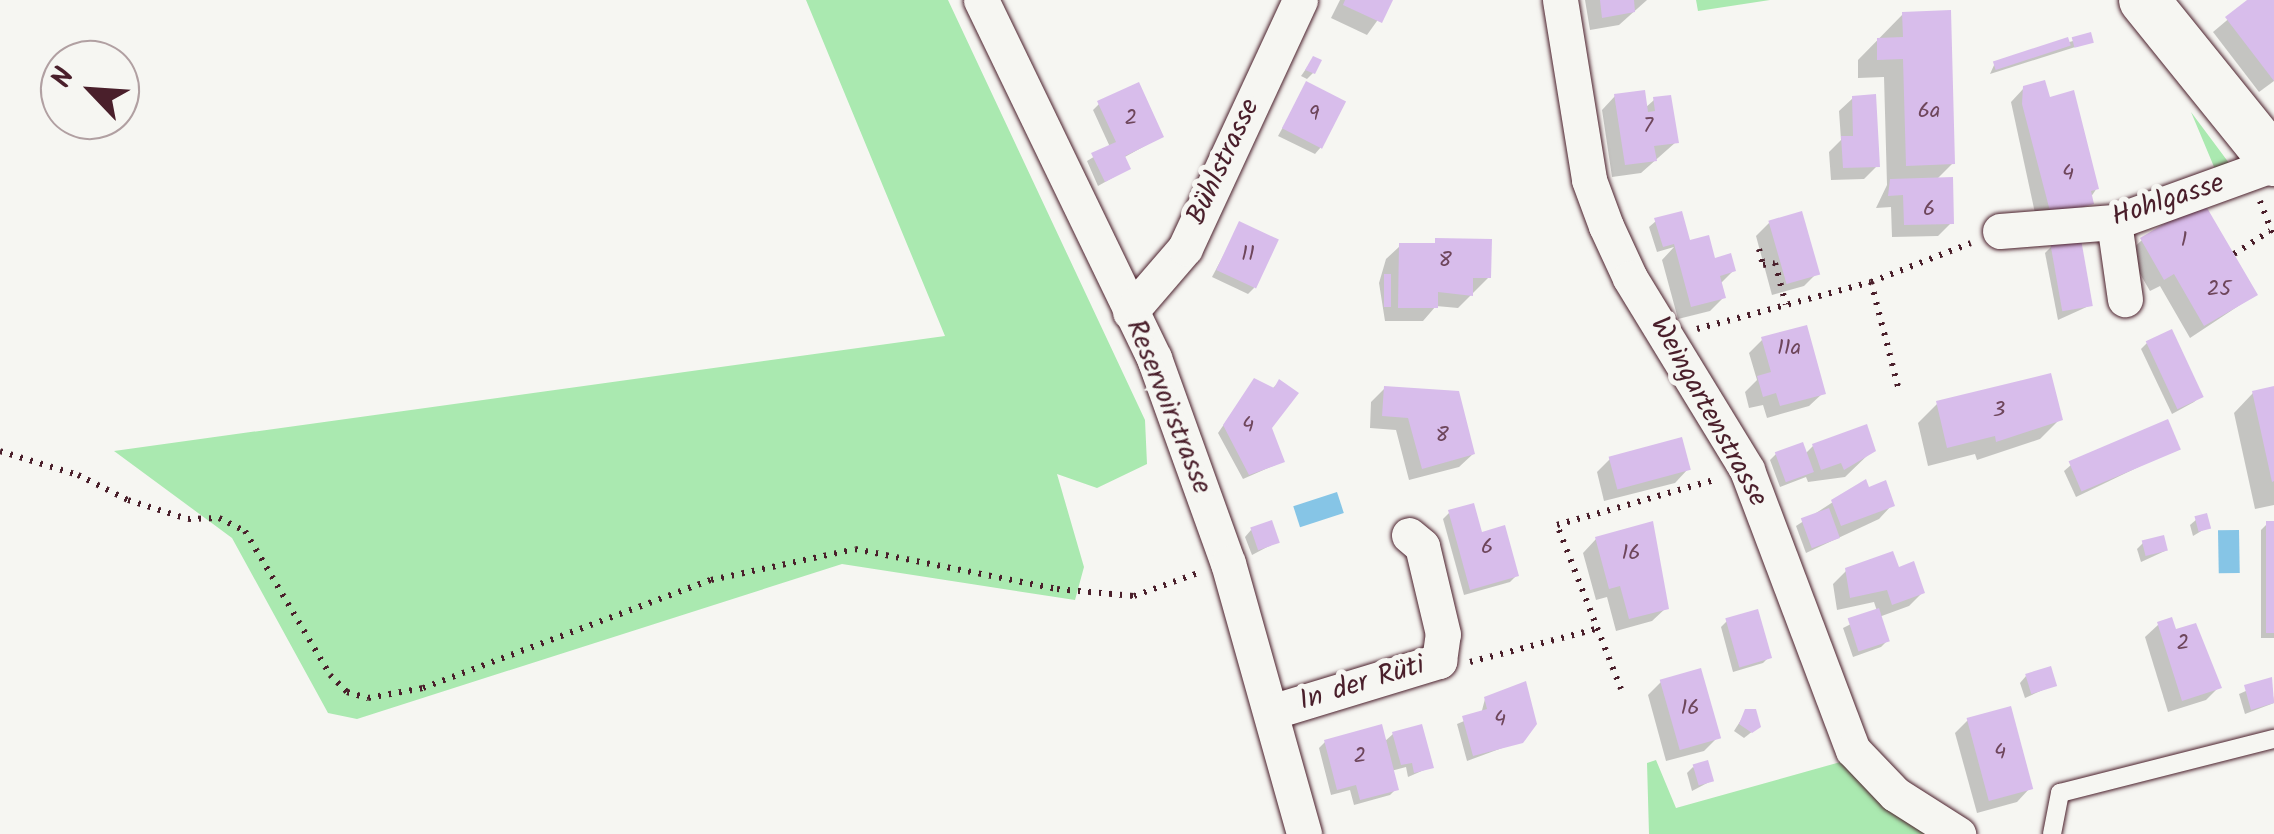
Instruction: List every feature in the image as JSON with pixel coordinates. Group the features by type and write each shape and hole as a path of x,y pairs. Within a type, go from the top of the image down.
{"main road":[{"path":"2144,0 2274,163"}],"street":[{"name":"Reservoirstrasse","path":"981,0 1154,358 1228,562 1304,834"},
{"name":"Bühlstrasse","path":"1130,312 1185,248 1300,0"},
{"name":"Weingartenstrasse","path":"1560,0 1589,180 1630,278 1748,470 1853,750 1895,794 1958,834"},
{"name":"Hohlgasse","path":"2000,231 2114,222 2274,163"},
{"path":"2114,222 2126,299"},
{"name":"In der Rüti","path":"1271,712 1439,660 1443,634 1422,546 1409,535"}],"lane":[{"path":"2052,834 2060,793 2274,738"}],"path":[{"path":"1669,337 1871,282 2000,231"},
{"path":"2234,254 2270,231"},
{"path":"1760,248 1763,266 1775,262 1786,305"},
{"path":"1871,282 1900,390"},
{"path":"0,451 78,475 128,500 188,519 219,518 245,531 330,675 347,692 368,698 423,688 711,580 855,549 1057,589 1134,596 1228,562"},
{"path":"1622,688 1557,525 1748,470"},
{"path":"1439,660 1472,662 1596,629"}],"green space":[{"path":"806,0 948,0 1145,420 1147,464 1097,488 1057,474 1084,567 1075,600 842,564 357,719 328,713 232,538 114,451 945,336"},
{"path":"1696,0 1770,0 1698,11"},
{"path":"2191,112 2229,163 2217,174 2199,131"},
{"path":"1656,760 1676,808 1844,761 1928,834 1649,834 1647,763"}],"water":[{"path":"1337,492 1344,513 1300,527 1293,506"},
{"path":"2218,530 2239,530 2240,573 2219,573"}],"building":[{"path":"1345,0 1393,0 1382,23 1343,5"},
{"path":"1600,0 1634,0 1635,12 1602,18"},
{"path":"2247,0 2274,0 2274,81 2225,17"},
{"path":"1951,10 1955,164 1906,166 1903,59 1877,60 1877,38 1903,37 1902,12"},
{"path":"2091,32 2094,43 2075,48 2072,37"},
{"path":"2068,37 2071,46 1996,70 1993,61"},
{"path":"1313,56 1322,60 1315,74 1305,70"},
{"path":"2045,80 2050,97 2074,90 2099,189 2091,191 2094,204 2051,215 2022,104 2023,86"},
{"path":"1306,81 1346,101 1322,149 1282,128"},
{"path":"1139,82 1164,137 1125,156 1131,169 1105,182 1091,153 1116,142 1097,101"},
{"path":"1645,90 1648,112 1655,111 1653,97 1671,95 1679,143 1654,146 1657,161 1625,165 1614,94"},
{"path":"1876,94 1880,167 1843,168 1841,136 1853,136 1852,96"},
{"path":"1953,177 1954,224 1904,225 1903,195 1888,196 1890,179"},
{"path":"2203,201 2258,295 2204,326 2174,274 2164,280 2140,238"},
{"path":"1682,211 1690,240 1709,235 1715,258 1731,253 1736,271 1720,276 1726,298 1691,307 1674,244 1663,247 1654,218"},
{"path":"1802,211 1820,274 1787,284 1768,221"},
{"path":"1239,221 1279,240 1256,289 1216,270"},
{"path":"1435,238 1492,239 1491,278 1473,278 1473,296 1438,292 1438,308 1398,308 1399,243 1435,243"},
{"path":"2081,239 2093,306 2062,311 2050,244"},
{"path":"1384,274 1391,274 1391,307 1384,307"},
{"path":"1807,325 1826,394 1780,406 1776,393 1763,397 1757,376 1771,372 1761,337"},
{"path":"2172,329 2204,397 2177,409 2146,341"},
{"path":"2051,373 2063,420 1996,442 1995,436 1947,448 1936,401"},
{"path":"1254,378 1274,388 1279,379 1299,393 1272,428 1285,462 1249,475 1223,425"},
{"path":"1384,386 1459,391 1475,454 1422,469 1408,418 1382,416"},
{"path":"2274,386 2274,481 2272,482 2252,391"},
{"path":"2168,419 2181,449 2081,492 2069,461"},
{"path":"1867,424 1876,451 1844,470 1841,463 1821,470 1812,444"},
{"path":"1682,437 1691,470 1617,490 1609,457"},
{"path":"1803,442 1814,472 1786,482 1775,452"},
{"path":"1866,479 1869,487 1886,480 1895,506 1841,526 1831,500"},
{"path":"1474,503 1482,532 1505,525 1519,576 1470,590 1448,510"},
{"path":"1829,508 1840,538 1812,548 1801,518"},
{"path":"2207,513 2211,528 2199,532 2194,516"},
{"path":"1272,520 1280,543 1258,550 1250,527"},
{"path":"1653,521 1669,609 1629,619 1620,586 1609,589 1595,537"},
{"path":"2266,521 2274,521 2274,633 2266,633"},
{"path":"2164,535 2168,551 2146,556 2142,541"},
{"path":"1893,551 1899,567 1914,561 1925,593 1892,605 1887,590 1850,598 1845,568"},
{"path":"1879,608 1890,641 1858,651 1848,618"},
{"path":"1758,609 1772,658 1739,667 1725,618"},
{"path":"2172,617 2176,629 2196,623 2222,688 2182,701 2157,622"},
{"path":"2051,666 2057,686 2031,694 2025,674"},
{"path":"1701,668 1721,738 1680,750 1660,680"},
{"path":"2272,677 2274,703 2251,710 2244,685"},
{"path":"1526,681 1537,724 1523,743 1473,756 1462,716 1487,709 1484,697"},
{"path":"2011,706 2033,789 1989,801 1967,718"},
{"path":"1745,709 1756,709 1761,727 1752,733 1739,724"},
{"path":"1382,724 1399,790 1360,800 1356,785 1337,790 1324,740"},
{"path":"1422,724 1434,768 1414,773 1412,763 1401,765 1392,732"},
{"path":"1708,760 1714,781 1699,786 1693,764"}]}
